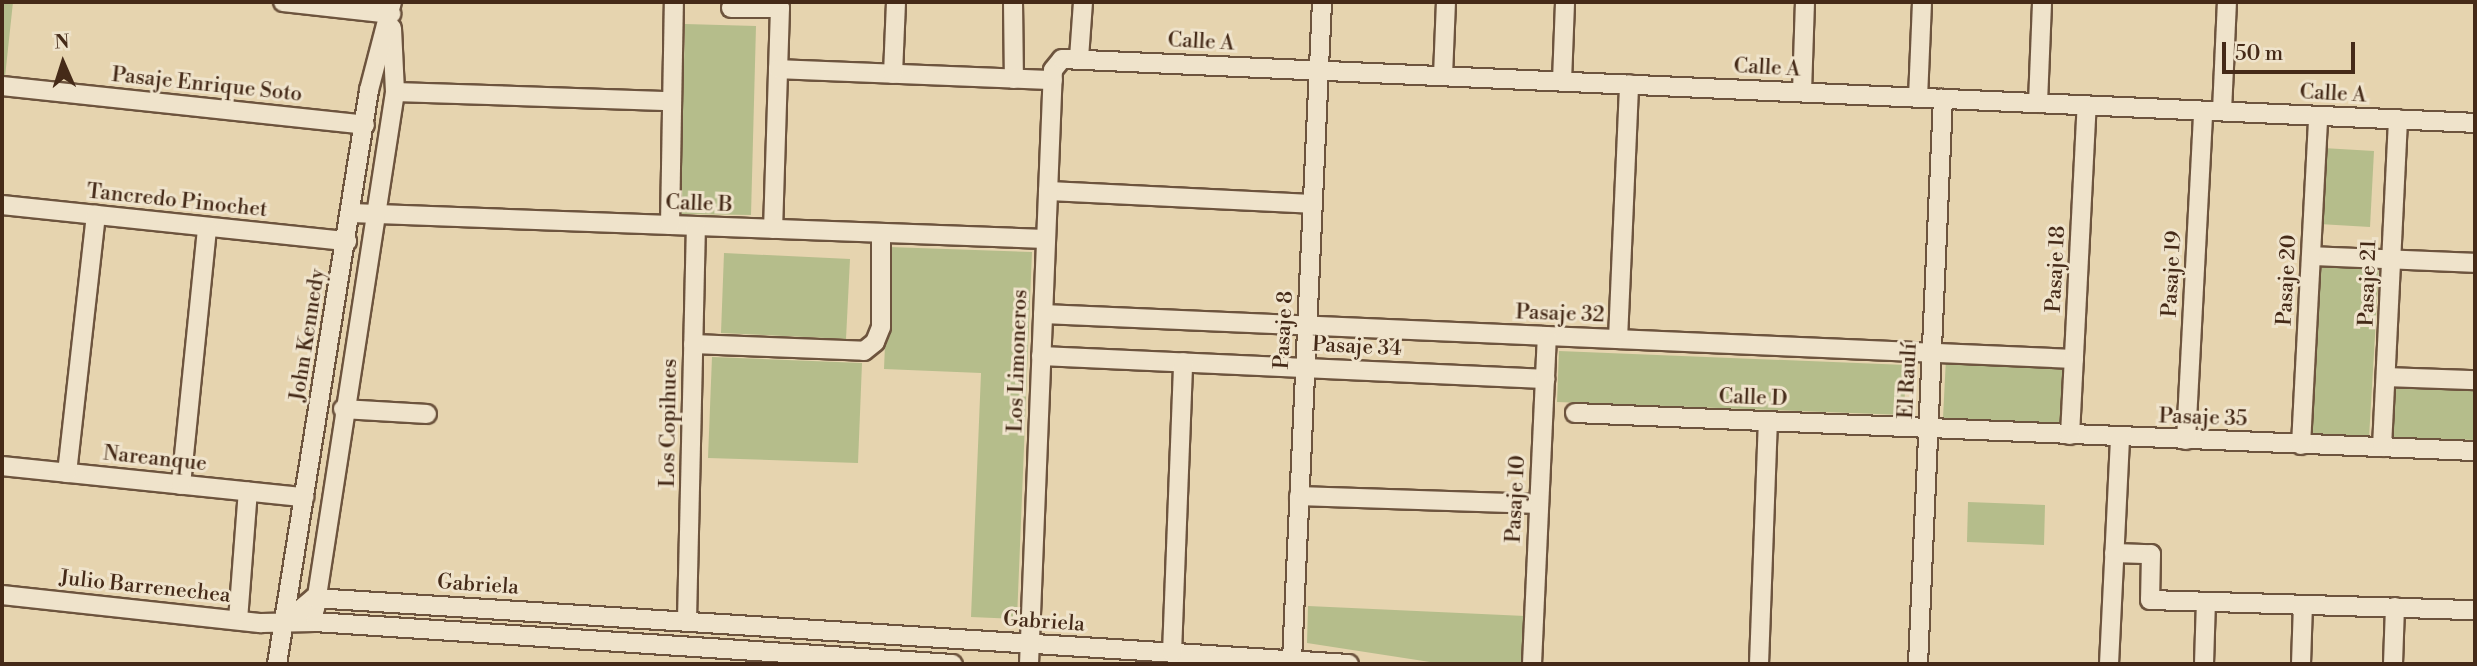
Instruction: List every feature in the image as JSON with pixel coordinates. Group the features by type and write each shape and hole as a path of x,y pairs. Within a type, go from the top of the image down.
{"street":[{"path":"283,2 392,8 395,92 372,214 314,598 315,622"},
{"path":"670,225 674,2"},
{"path":"893,74 896,2"},
{"path":"1013,2 1014,79"},
{"path":"1079,58 1083,2"},
{"name":"Pasaje 8","path":"1292,660 1322,2"},
{"path":"1443,76 1447,2"},
{"path":"1562,81 1565,2"},
{"path":"1801,92 1805,2"},
{"path":"1918,98 1922,2"},
{"path":"2038,103 2042,2"},
{"path":"2221,111 2227,2"},
{"name":"John Kennedy","path":"276,664 347,241 369,90 392,8"},
{"path":"731,8 780,8 773,229"},
{"name":"Calle A","path":"1058,61 1079,58 2475,123"},
{"name":"Los Limoneros","path":"1028,664 1053,80 1058,61"},
{"path":"778,69 1053,80"},
{"path":"1618,339 1629,85"},
{"name":"Pasaje Enrique Soto","path":"2,86 365,125"},
{"path":"395,92 671,101"},
{"name":"El Raulí","path":"1918,664 1943,99"},
{"name":"Pasaje 18","path":"2070,435 2087,106"},
{"name":"Pasaje 19","path":"2186,440 2203,111"},
{"name":"Pasaje 20","path":"2301,446 2318,116"},
{"name":"Pasaje 21","path":"2382,447 2398,119"},
{"path":"1048,191 1313,204"},
{"name":"Tancredo Pinochet","path":"2,205 347,241"},
{"name":"Calle B","path":"351,213 1046,239"},
{"path":"67,473 96,215"},
{"name":"Los Copihues","path":"687,620 696,226"},
{"path":"181,485 207,227"},
{"path":"694,344 864,351 875,342 881,327 881,233"},
{"path":"2311,256 2475,263"},
{"name":"Pasaje 32","path":"1043,314 2074,359"},
{"name":"Pasaje 10","path":"1532,664 1547,336"},
{"name":"Pasaje 34","path":"1041,356 1545,379"},
{"path":"1172,653 1183,362"},
{"path":"2387,377 2475,380"},
{"path":"343,409 427,414"},
{"name":"Calle D","path":"1576,413 1928,428"},
{"path":"1759,664 1768,421"},
{"name":"Pasaje 35","path":"1928,428 2301,446 2475,451"},
{"path":"2109,664 2120,438"},
{"name":"Nareanque","path":"2,466 304,497"},
{"path":"238,620 248,491"},
{"path":"1299,496 1538,503"},
{"path":"2114,553 2151,554 2150,600 2475,610"},
{"name":"Julio Barrenechea","path":"2,594 284,623"},
{"path":"284,623 314,598"},
{"name":"Gabriela","path":"314,598 1349,664"},
{"path":"2204,664 2206,602"},
{"path":"2301,664 2303,605"},
{"path":"2393,664 2395,607"},
{"path":"284,623 315,622 694,656 953,664"}],"green space":[{"path":"2,2 13,2 5,77 2,77"},
{"path":"685,24 756,26 751,215 680,214"},
{"path":"2323,148 2374,151 2370,227 2319,224"},
{"path":"889,247 1032,252 1017,619 971,617 981,373 884,369"},
{"path":"724,253 850,259 846,339 721,333"},
{"path":"2318,263 2379,267 2369,438 2308,435"},
{"path":"1559,351 1906,365 1904,415 1557,402"},
{"path":"712,357 862,363 858,463 708,458"},
{"path":"1946,358 2064,365 2060,424 1943,418"},
{"path":"2392,382 2475,385 2475,440 2390,437"},
{"path":"1968,502 2045,505 2044,545 1967,542"},
{"path":"1308,606 1525,616 1523,664 1443,664 1307,643"}]}
